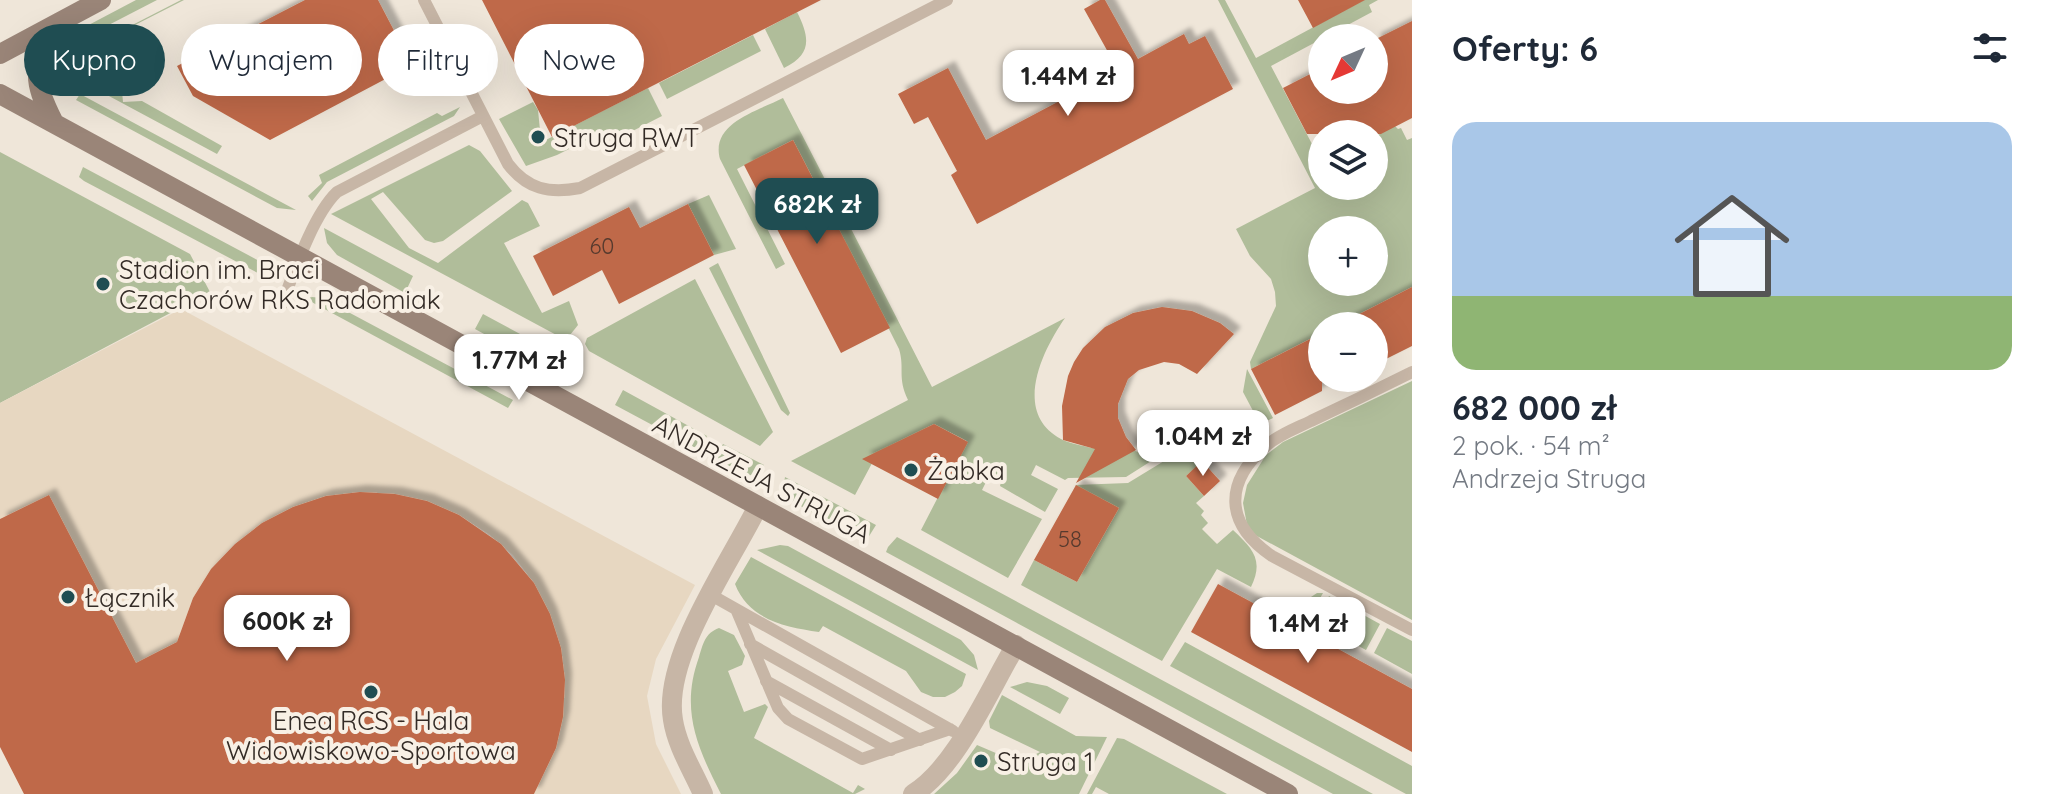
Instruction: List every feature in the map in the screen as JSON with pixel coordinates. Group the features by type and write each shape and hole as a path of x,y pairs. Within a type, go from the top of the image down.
{"street":[{"path":"0,54 101,0"},
{"path":"54,123 40,96 38,66 45,47 63,20"},
{"name":"ANDRZEJA STRUGA","path":"0,94 1288,794"},
{"path":"703,794 678,739 671,705 676,667 758,506"},
{"path":"913,794 939,772 956,732 1016,645"}],"lane":[{"path":"424,0 508,164 524,182 548,191 580,188 947,0"},
{"path":"282,304 324,207 337,192 483,116"},
{"path":"1412,372 1274,440 1247,468 1239,483 1235,507 1243,531 1254,544 1412,630"},
{"path":"711,595 956,732"},
{"path":"736,609 778,708 788,719 862,759 956,732"},
{"path":"750,644 920,740"},
{"path":"766,681 891,750"}],"green space":[{"path":"136,0 157,0 111,24 91,24"},
{"path":"181,0 184,0 137,24 134,24"},
{"path":"1218,0 1225,0 1256,58 1308,30 1308,46 1271,66 1308,136 1308,174"},
{"path":"1364,0 1378,0 1369,5 1372,12 1350,24 1319,24"},
{"path":"797,12 806,44 800,57 784,68 765,29"},
{"path":"753,35 761,51 667,99 659,83"},
{"path":"648,88 662,116 617,139 599,134 526,166 499,119 533,102 538,110 540,130 531,135 536,145 632,96 644,96 644,90"},
{"path":"84,96 296,210 277,208 76,100"},
{"path":"109,96 122,96 123,102 142,101 222,146 217,154"},
{"path":"783,98 831,191 822,196 793,140 737,169 785,264 776,269 720,159 719,147 722,136 738,120"},
{"path":"460,107 454,116 327,182 312,201 308,196 322,183 319,175 437,113 442,116"},
{"path":"1395,126 1401,128 1407,140 1412,138 1412,287 1363,312 1308,312 1308,340 1251,369 1250,362 1276,306 1275,292 1271,279 1250,256 1236,229 1308,192 1308,200 1388,200 1388,130"},
{"path":"469,145 480,151 512,191 443,241 434,243 425,240 383,192 371,199 409,248 438,263 522,200 528,203 540,226 504,243 542,313 569,301 578,325 570,335 562,338 331,214"},
{"name":"Stadion im. Braci Czachorów RKS Radomiak","path":"0,152 190,254 210,292 0,403"},
{"path":"83,167 265,264 273,281 84,181 79,177"},
{"path":"709,195 736,249 714,255 688,204"},
{"path":"845,217 932,387 1065,318 1048,347 1036,381 1038,414 1046,428 1072,443 1091,448 1094,437 1156,458 1126,477 1065,480 1036,465 1031,475 1058,489 1045,512 1000,486 1001,482 989,476 982,490 1042,519 1008,578 921,530 967,441 934,424 878,452 855,495 791,461 908,400 899,349 835,222"},
{"path":"324,228 413,276 405,293 337,255 327,243"},
{"path":"718,263 790,413 788,416 781,410 709,268"},
{"path":"695,279 773,432 760,446 589,351 585,344 587,338"},
{"path":"322,298 513,400 508,408 306,299"},
{"path":"483,314 561,356 553,372 475,329"},
{"path":"1247,369 1273,418 1260,424 1243,392"},
{"path":"1412,381 1412,620 1255,535 1247,525 1243,503 1247,485 1266,455 1283,442"},
{"path":"623,390 707,436 699,450 615,405"},
{"path":"723,444 764,465 747,476 715,458"},
{"path":"1184,452 1206,458 1186,476 1204,496 1196,503 1204,511 1201,515 1208,523 1202,529 1217,544 1233,530 1251,549 1256,569 1251,587 1217,569 1162,661 1021,585 1034,560 1077,582 1119,508 1075,485 1128,483"},
{"path":"785,477 876,525 866,541 793,502 783,490"},
{"path":"897,537 1373,794 1333,794 886,552"},
{"path":"788,546 961,640 974,655 978,670 757,550"},
{"path":"751,557 966,674 962,686 945,697 933,697 921,692 906,671 823,626 819,632 806,630 759,614 741,596 735,584"},
{"path":"1317,593 1323,593 1309,618 1284,606 1292,601 1305,601"},
{"path":"1329,596 1380,624 1366,650 1315,623"},
{"path":"719,628 734,635 745,656 742,665 728,671 744,712 765,704 768,707 754,738 853,793 858,785 865,789 855,794 721,794 698,744 691,711 694,676 703,643"},
{"path":"1387,628 1412,641 1412,674 1374,653"},
{"path":"1185,642 1412,766 1412,794 1406,794 1170,666"},
{"path":"1027,682 1047,686 1069,698 1060,714 1010,687"},
{"path":"1002,695 1076,736 1107,737 1079,794 934,794 957,773 977,745 1019,763 1040,752 990,728 989,721"},
{"path":"1117,738 1227,794 1109,794 1096,787 1092,794 1087,794"}],"shaded area":[{"path":"181,309 695,585 656,659 647,696 656,744 681,794 534,794 556,748 563,717 565,680 561,648 550,615 534,583 513,555 489,534 459,515 427,501 395,494 360,492 326,496 293,507 262,523 235,544 211,569 193,598 177,642 136,663 49,495 0,519 0,403"}],"building":[{"path":"305,0 378,0 391,24 378,24 378,83 362,91 362,24 258,24"},
{"path":"482,0 821,0 644,90 644,24 514,24 514,63 498,31 498,24 494,24"},
{"path":"1105,0 1138,59 1184,34 1189,44 1205,36 1233,89 977,224 951,175 957,171 928,117 914,124 898,94 948,68 986,140 1118,70 1084,9"},
{"path":"1298,0 1365,0 1320,24 1311,24"},
{"path":"1412,21 1412,118 1388,130 1388,120 1308,120 1307,134 1283,88 1308,75 1308,104 1388,104 1388,33"},
{"path":"193,96 353,96 270,140"},
{"path":"531,96 633,96 552,137"},
{"path":"793,140 890,328 841,353 744,165"},
{"path":"688,204 714,255 619,304 602,270 553,296 533,256 629,207 640,228"},
{"path":"1412,287 1412,346 1388,358 1388,312 1363,312"},
{"path":"1162,307 1192,311 1220,323 1234,334 1197,374 1179,364 1164,362 1139,370 1128,379 1118,404 1118,418 1136,450 1076,483 1095,449 1063,440 1062,406 1074,362 1083,348 1105,327 1133,313"},
{"path":"1308,340 1308,392 1320,392 1275,415 1251,369"},
{"path":"934,424 968,442 938,499 862,459"},
{"path":"1202,461 1220,481 1204,496 1186,476"},
{"path":"1076,485 1119,508 1077,582 1034,560"},
{"path":"360,492 395,494 427,501 459,515 501,544 534,583 550,614 561,648 565,680 563,717 556,748 534,794 24,794 0,747 0,519 49,495 136,663 177,642 193,598 211,569 235,544 262,523 293,507 326,496"},
{"path":"1218,584 1412,689 1412,752 1191,632"}],"place":[{"name":"Struga RWT","path":"538,137"},
{"name":"Stadion im. Braci Czachorów RKS Radomiak","path":"103,284"},
{"name":"Żabka","path":"911,470"},
{"name":"Łącznik","path":"68,597"},
{"name":"Enea RCS - Hala Widowiskowo-Sportowa","path":"371,692"},
{"name":"Struga 1","path":"981,761"}]}
